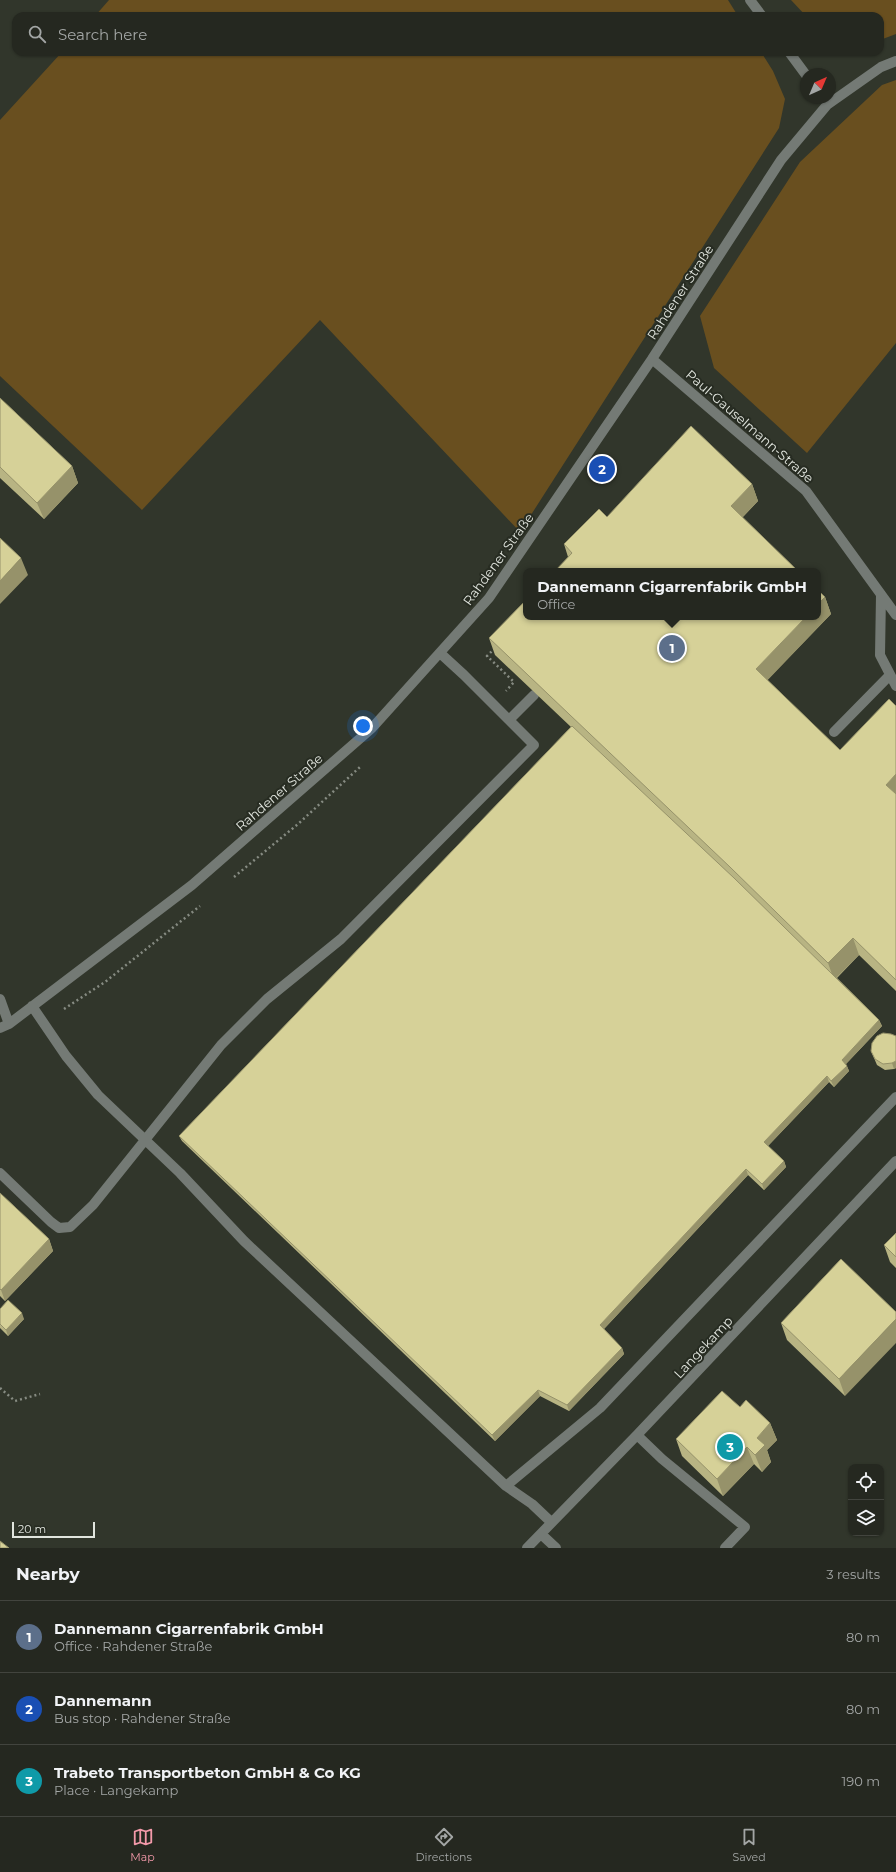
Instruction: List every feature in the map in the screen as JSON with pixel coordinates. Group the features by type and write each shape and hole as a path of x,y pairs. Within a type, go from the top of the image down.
{"street":[{"path":"750,0 759,12"},
{"path":"792,56 801,68"},
{"name":"Rahdener Straße","path":"836,95 881,67 896,61"},
{"name":"Rahdener Straße","path":"5,1026 192,885 372,728 489,598 652,359 781,160 823,104"},
{"name":"Paul-Gauselmann-Straße","path":"652,359 806,491 896,615"},
{"path":"881,595 880,655 896,686"},
{"path":"0,1173 51,1222 59,1228 70,1227 93,1204 221,1045 267,999 341,939 534,746 464,675 440,653"},
{"path":"834,732 890,675"},
{"path":"509,720 534,695"},
{"path":"0,999 5,1026"},
{"path":"32,1006 66,1056 98,1095 180,1173 244,1241 506,1486 532,1504 551,1522"},
{"path":"506,1486 600,1408 896,1097"},
{"name":"Langekamp","path":"527,1548 637,1435 896,1161"},
{"path":"637,1435 662,1459 745,1527 725,1548"},
{"path":"541,1534 556,1548"}],"path":[{"path":"498,645 487,656 514,682 505,691"},
{"path":"0,1388 15,1401 40,1394"}],"shaded area":[{"path":"109,0 728,0 736,12 98,12"},
{"path":"791,0 896,0 896,34 884,38 884,12 802,12"},
{"path":"58,56 764,56 773,71 785,99 779,128 520,532 320,320 142,510 0,376 0,120"},
{"path":"896,80 896,343 807,453 714,368 700,316 800,162 882,85"}],"building":[{"path":"0,398 72,466 37,503 0,467"},
{"path":"691,426 752,484 731,506 795,568 558,568 572,553 564,544 599,509 607,517"},
{"path":"0,538 21,558 0,581"},
{"path":"821,593 825,597 821,601"},
{"path":"523,603 523,620 803,620 756,669 840,750 889,699 896,706 896,774 886,785 896,794 896,980 853,938 828,963 730,867 489,638"},
{"path":"572,726 734,878 879,1020 842,1060 847,1066 831,1081 827,1076 764,1142 784,1161 762,1184 746,1169 600,1325 622,1348 567,1405 538,1390 492,1435 179,1136"},
{"path":"883,1033 896,1036 896,1061 892,1063 883,1064 875,1059 871,1051 872,1043 877,1036"},
{"path":"0,1193 49,1239 1,1290 0,1289"},
{"path":"896,1233 896,1257 884,1245"},
{"path":"841,1259 896,1312 896,1319 839,1379 781,1323"},
{"path":"8,1300 22,1313 6,1330 0,1324 0,1309"},
{"path":"722,1391 740,1407 746,1400 770,1423 757,1438 765,1445 755,1455 747,1447 717,1479 676,1439"},
{"path":"0,1541 9,1548 0,1548"}],"place":[{"name":"Dannemann","path":"602,469"},
{"name":"Dannemann Cigarrenfabrik GmbH","path":"672,648"},
{"name":"Trabeto Transportbeton GmbH & Co KG","path":"730,1447"}]}
